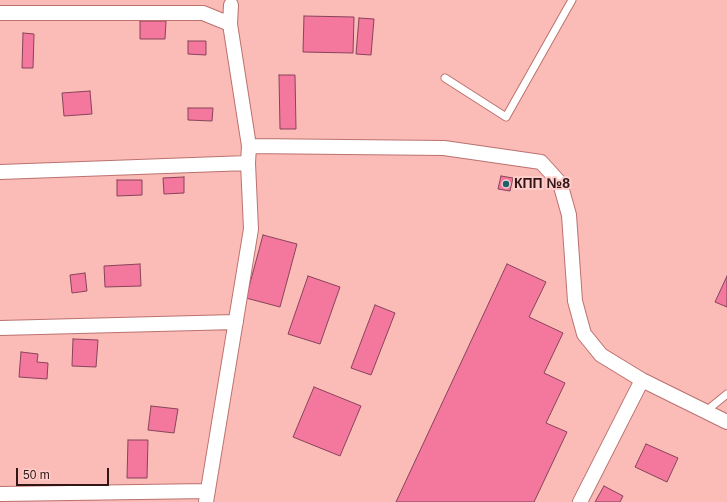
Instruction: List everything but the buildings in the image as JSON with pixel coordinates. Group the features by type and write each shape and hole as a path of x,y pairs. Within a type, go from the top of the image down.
{"street":[{"path":"0,494 207,496 251,229 248,163 249,146 230,24 230,2"},
{"path":"0,13 203,13 230,24"},
{"path":"249,146 444,148 541,162 560,183 569,215 575,301 584,334 601,355 642,380 727,422"},
{"path":"0,172 248,163"},
{"path":"0,328 236,322"},
{"path":"580,502 642,380"}],"lane":[{"path":"445,78 506,117 572,0"},
{"path":"705,412 727,394"}],"place":[{"name":"КПП №8","path":"506,184"}]}
